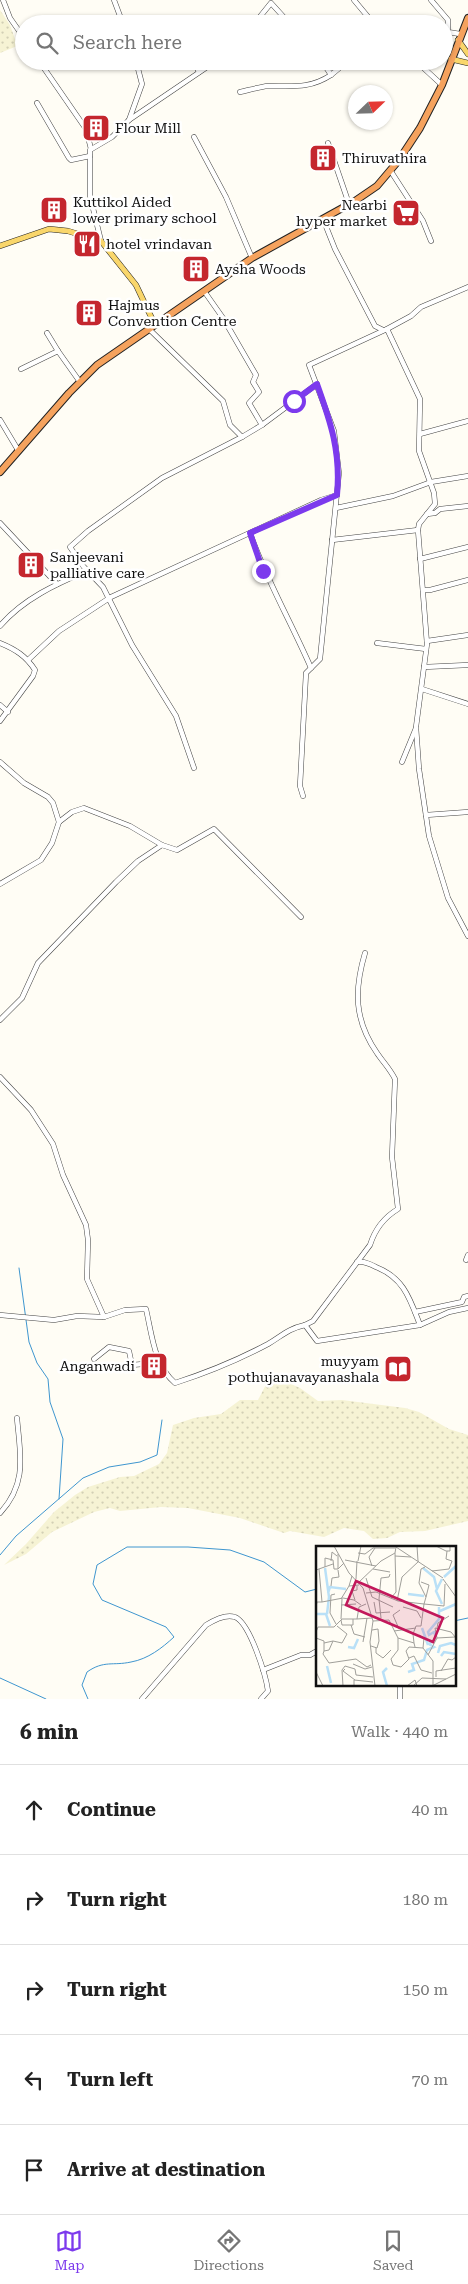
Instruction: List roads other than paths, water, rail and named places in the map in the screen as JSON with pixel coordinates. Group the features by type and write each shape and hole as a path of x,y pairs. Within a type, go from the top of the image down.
{"highway":[{"path":"453,54 468,18"},
{"path":"0,472 97,365 252,258 349,204 377,186 420,128 442,85 447,70"}],"main road":[{"path":"459,37 468,54"},
{"path":"453,59 468,62"},
{"path":"0,246 49,229 68,231 100,241 136,285 152,327"}],"street":[{"path":"3,0 15,25"},
{"path":"114,0 120,15"},
{"path":"354,0 366,15"},
{"path":"431,0 444,15"},
{"path":"262,15 271,4 281,15"},
{"path":"453,34 459,37"},
{"path":"46,70 86,129 91,149 90,196 100,241"},
{"path":"129,120 142,84 138,70"},
{"path":"91,149 112,137 129,120 202,70"},
{"path":"328,70 331,75"},
{"path":"240,92 266,86 306,87 318,83 337,70"},
{"path":"426,70 442,85"},
{"path":"37,103 71,160 90,156"},
{"path":"194,136 226,198 252,258"},
{"path":"328,143 349,204"},
{"path":"390,170 423,221 431,241"},
{"path":"322,219 335,249 375,326 380,330 387,329"},
{"path":"303,796 300,786 306,673 320,659 339,474 334,431 309,365 387,329 411,316 421,307 468,287"},
{"path":"204,291 223,318 256,375 252,382 259,392 249,402 262,425"},
{"path":"152,327 222,401 230,425 242,437"},
{"path":"387,329 420,399 419,451 431,482 435,504 419,524 418,530 427,641 416,726 402,762"},
{"path":"47,333 80,382"},
{"path":"21,369 58,351"},
{"path":"194,768 176,716 132,646 103,587 87,571 70,547 162,478 262,425 317,384"},
{"path":"0,420 18,450"},
{"path":"420,434 468,421"},
{"path":"336,508 393,496 431,482 468,476"},
{"path":"28,660 59,631 109,598 337,495"},
{"path":"427,514 435,513 440,509 468,506"},
{"path":"0,523 57,584"},
{"path":"332,540 418,530"},
{"path":"250,533 263,571 283,605 311,668"},
{"path":"420,559 468,547"},
{"path":"0,626 18,608 57,584 87,571"},
{"path":"423,590 430,590 468,580"},
{"path":"427,641 468,635"},
{"path":"0,643 13,648 28,660 35,670 34,676 0,722"},
{"path":"376,643 426,649"},
{"path":"424,667 468,665"},
{"path":"422,689 468,704"},
{"path":"0,705 8,712"},
{"path":"416,726 429,836 448,898 468,936"},
{"path":"0,762 24,783 53,803 59,822"},
{"path":"0,884 41,860 52,843 59,822 72,812 84,808 130,826 162,845 177,850 214,830 301,917"},
{"path":"426,815 468,812"},
{"path":"0,1020 22,998 38,963 138,861 162,845"},
{"path":"0,1315 54,1320 77,1316 104,1317 125,1310 146,1309 155,1351 166,1376 174,1383 197,1376 269,1343 284,1332 313,1321 370,1245 375,1230 388,1215 398,1209 392,1157 395,1079 390,1068 377,1053 358,1013 357,983 365,953"},
{"path":"0,1078 31,1110 53,1144 63,1175 86,1225 88,1240 87,1279 104,1317"},
{"path":"466,1260 468,1255"},
{"path":"356,1263 366,1263 398,1279 406,1288 420,1325"},
{"path":"415,1312 462,1302 464,1297 468,1296"},
{"path":"305,1325 317,1341 420,1325 449,1312 468,1308"},
{"path":"94,1359 109,1347 129,1351 132,1365 143,1364 154,1358 160,1361"},
{"path":"0,1513 18,1485 21,1470 17,1418"},
{"path":"142,1699 206,1625 216,1619 226,1617 237,1618 250,1636 263,1670 268,1691 261,1699"},
{"path":"263,1670 301,1654 310,1655 316,1652"},
{"path":"400,1686 400,1699"}],"waterway":[{"path":"19,1268 29,1342 37,1363 48,1379 50,1402 63,1439 59,1499"},
{"path":"0,1555 16,1536 83,1478 109,1467 140,1462 157,1455 162,1420"},
{"path":"88,1699 82,1685 87,1672 99,1666 137,1661 160,1649 174,1637 166,1627 102,1600 93,1584 97,1565 127,1547 188,1547 230,1550 264,1562 305,1592 316,1589"},
{"path":"456,1621 468,1618"},
{"path":"0,1678 46,1699"}],"place":[{"name":"Flour Mill","path":"96,128"},
{"name":"Thiruvathira","path":"323,158"},
{"name":"Kuttikol Aided lower primary school","path":"54,210"},
{"name":"Nearbi hyper market","path":"406,213"},
{"name":"hotel vrindavan","path":"87,244"},
{"name":"Aysha Woods","path":"196,269"},
{"name":"Hajmus Convention Centre","path":"89,313"},
{"name":"Sanjeevani palliative care","path":"31,565"},
{"name":"Anganwadi","path":"154,1366"},
{"name":"muyyam pothujanavayanashala","path":"398,1369"}]}
